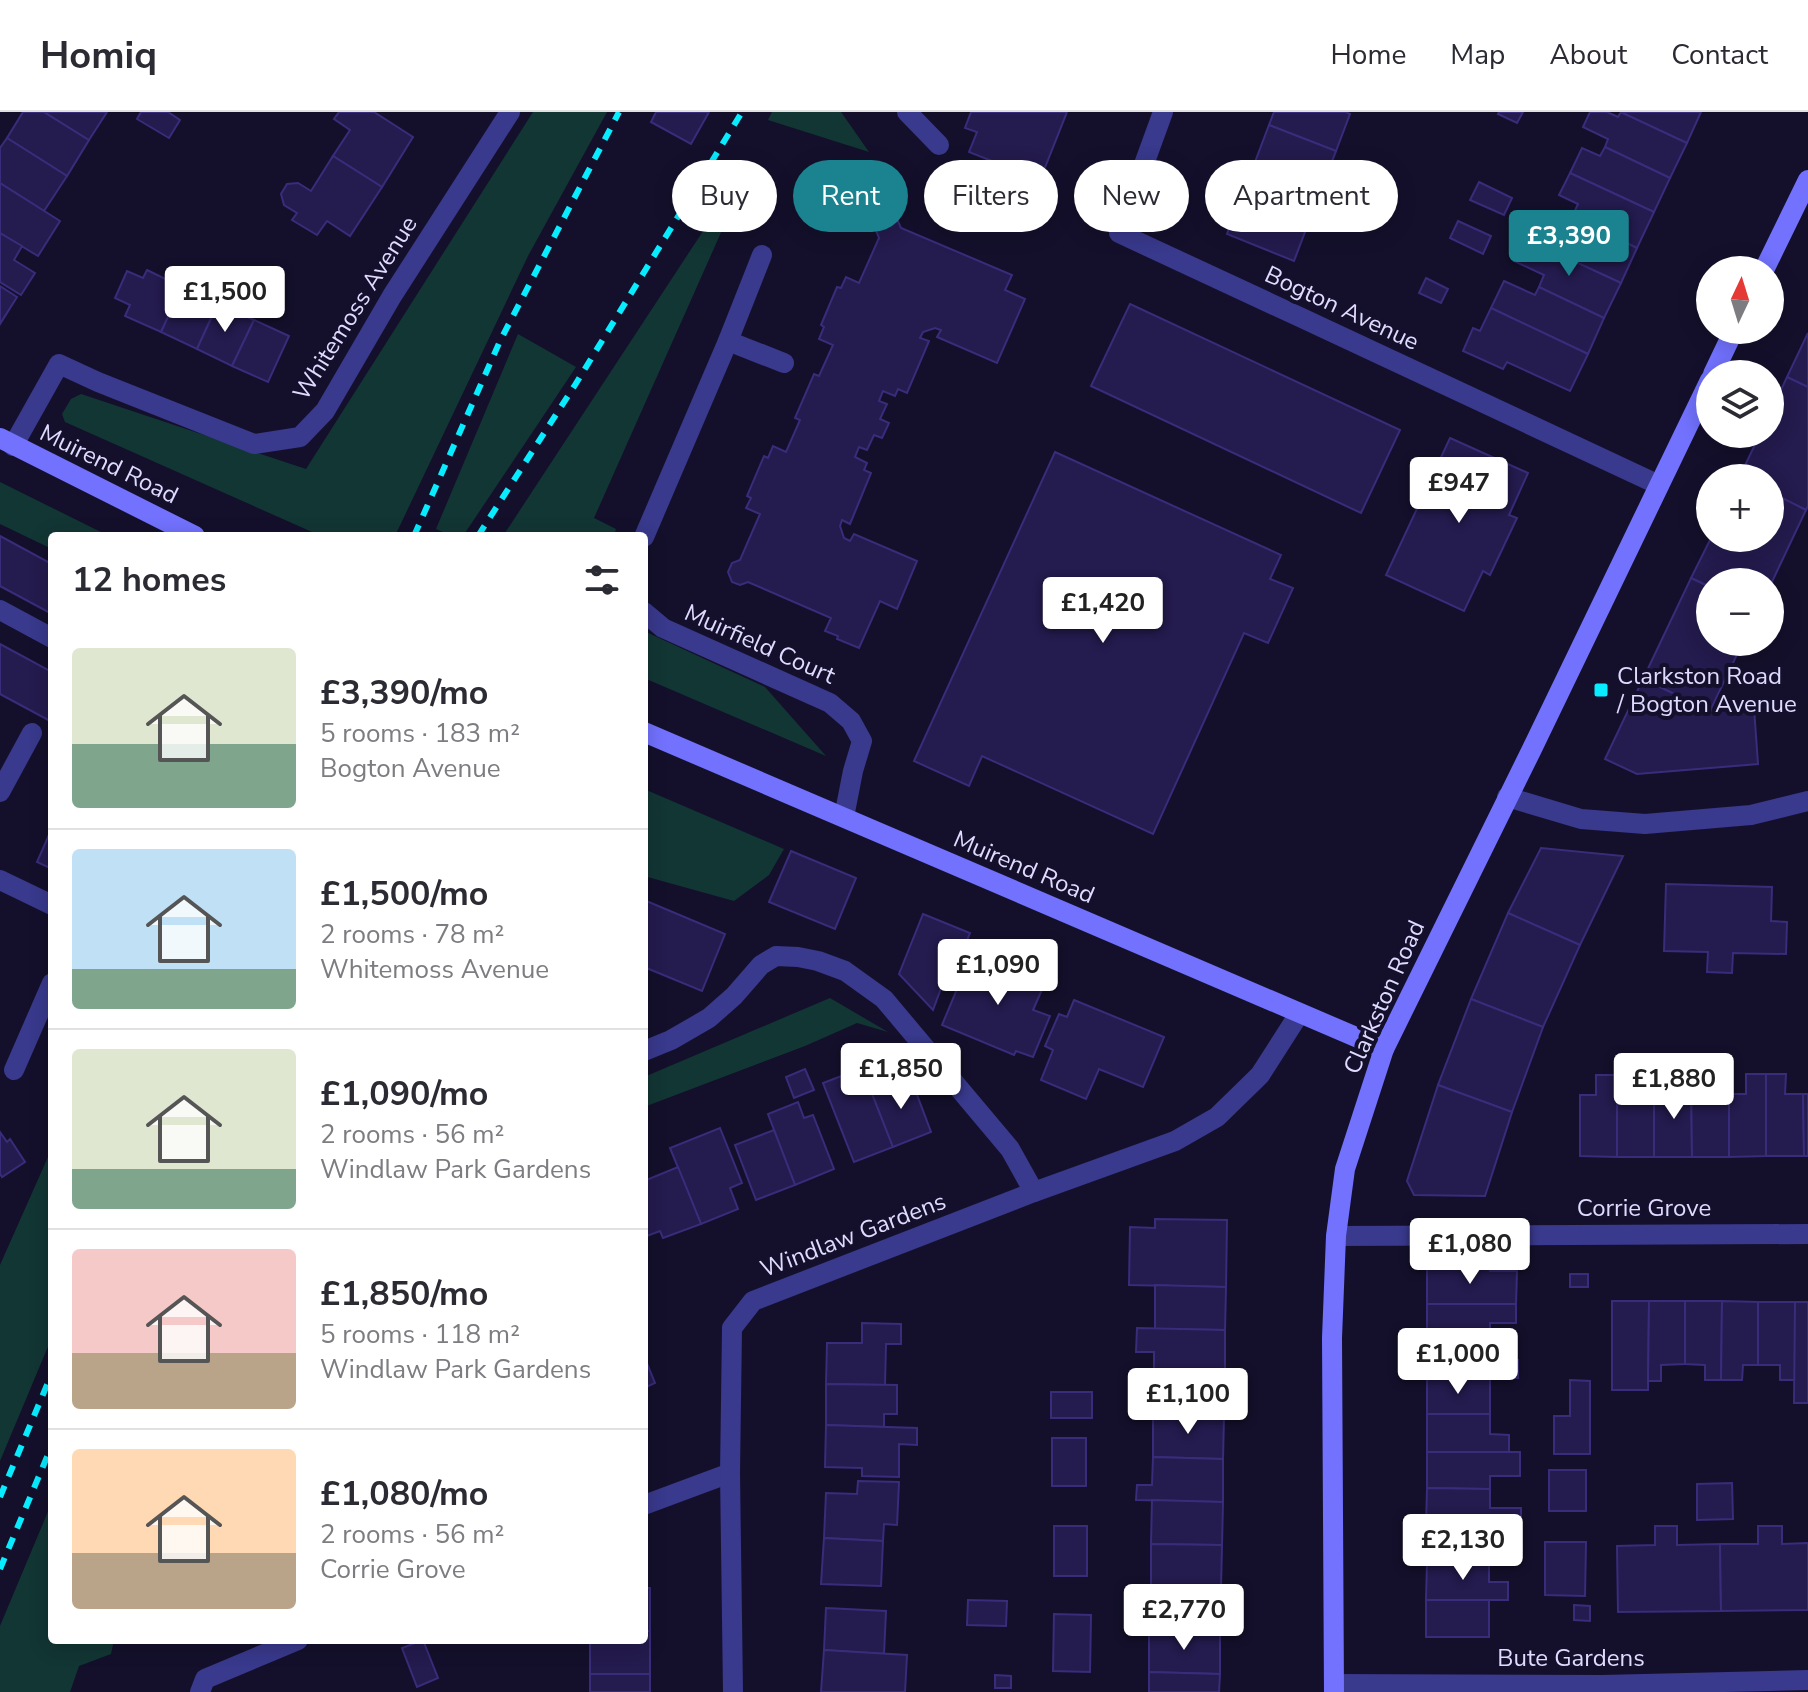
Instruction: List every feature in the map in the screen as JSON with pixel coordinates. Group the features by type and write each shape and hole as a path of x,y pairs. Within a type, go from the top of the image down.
{"main road":[{"path":"1771,256 1808,180"},
{"name":"Clarkston Road","path":"1334,1688 1332,1338 1336,1236 1345,1169 1384,1049 1696,409"},
{"name":"Muirend Road","path":"6,442 187,532"},
{"name":"Muirend Road","path":"648,734 1384,1049"}],"street":[{"name":"Whitemoss Avenue","path":"6,442 59,364 254,444 300,437 325,411 392,296 510,112"},
{"path":"907,112 939,145"},
{"name":"Bogton Avenue","path":"1163,112 1119,233 1659,485"},
{"path":"646,532 762,255"},
{"path":"728,341 784,363"},
{"path":"0,610 48,636"},
{"name":"Muirfield Court","path":"648,615 663,628 830,703 851,721 862,741 844,817"},
{"path":"0,792 32,733"},
{"path":"1507,797 1581,819 1645,824 1751,815 1808,801"},
{"path":"1,884 48,903"},
{"path":"648,1049 709,1018 734,996 761,965 776,956 818,961 845,971 884,999 1010,1149 1034,1192"},
{"path":"14,1070 48,992"},
{"name":"Windlaw Gardens","path":"733,1692 732,1328 753,1301 1175,1141 1217,1117 1260,1075 1299,1014"},
{"name":"Corrie Grove","path":"1336,1236 1808,1234"},
{"path":"648,1504 730,1473"},
{"path":"200,1692 205,1679 288,1644"},
{"name":"Bute Gardens","path":"1334,1688 1808,1680"}],"green space":[{"path":"533,112 607,112 528,256 397,532 312,532 65,422 62,414 71,399 81,394 306,469"},
{"path":"772,112 841,112 869,152 768,120"},
{"path":"702,232 721,232 594,518 616,529 615,532 506,532"},
{"path":"518,334 576,367 466,532 436,529"},
{"path":"0,482 101,532 48,532 48,547 0,524"},
{"path":"648,633 765,687 826,756 648,680"},
{"path":"648,791 784,849 769,875 734,901 648,877"},
{"path":"830,998 888,1032 857,1023 648,1105 648,1075"},
{"path":"48,1157 48,1347 0,1461 0,1265"},
{"path":"48,1512 48,1644 113,1644 111,1654 79,1666 70,1692 0,1692 0,1626"}],"building":[{"path":"23,112 44,112 89,140 67,176 7,138"},
{"path":"44,112 107,112 89,140"},
{"path":"141,112 168,112 180,120 169,138 137,119"},
{"path":"339,112 374,112 413,137 382,187 333,156 350,130 334,119"},
{"path":"656,112 709,112 691,144 651,122"},
{"path":"971,112 1067,112 1048,160 989,160 969,152 977,132 965,128"},
{"path":"1274,112 1350,114 1336,151 1269,125"},
{"path":"1499,112 1523,112 1517,123"},
{"path":"1590,112 1607,112 1618,117 1621,112 1687,143 1670,178 1605,147 1608,139 1583,127"},
{"path":"1621,112 1701,112 1687,143"},
{"path":"1269,125 1336,151 1332,160 1256,160"},
{"path":"7,138 67,176 44,211 0,183 0,148"},
{"path":"1605,147 1670,178 1654,212 1570,173 1582,148 1600,156"},
{"path":"333,156 382,187 350,236 327,221 317,235 292,220 297,213 284,205 281,194 287,184 298,183 311,191"},
{"path":"1570,173 1654,212 1637,248 1572,217 1578,204 1559,195"},
{"path":"1479,182 1512,198 1504,215 1470,200"},
{"path":"0,183 60,221 38,256 0,233"},
{"path":"1572,217 1637,248 1621,283 1537,244 1547,222 1565,230"},
{"path":"1458,221 1491,236 1483,254 1450,238"},
{"path":"908,231 1012,275 1005,290 1025,299 997,363 937,337 941,330 935,328 923,332 920,338 929,341 907,393 898,389 895,396 883,391 879,401 887,404 880,419 889,423 882,438 874,435 867,450 859,447 855,457 867,463 864,470 871,473 850,524 842,520 840,526 844,538 850,541 854,534 917,561 897,609 880,601 859,648 825,631 831,618 748,582 740,585 732,582 728,572 732,563 740,560 760,514 746,508 751,498 747,496 764,456 768,458 773,446 786,452 800,420 795,418 814,374 819,376 833,345 819,339 824,327 821,325 837,287 841,288 846,277 859,283 879,238 877,232"},
{"path":"1228,232 1305,232 1294,261"},
{"path":"0,233 22,246 14,260 35,273 21,295 0,282"},
{"path":"1524,238 1621,283 1604,318 1539,287 1544,275 1514,261"},
{"path":"147,270 182,287 161,332 125,316 130,305 115,298 127,271 143,278"},
{"path":"1426,278 1448,289 1441,303 1419,293"},
{"path":"1504,281 1535,295 1539,287 1604,318 1588,354 1491,308"},
{"path":"0,286 17,297 0,324"},
{"path":"182,287 218,303 197,349 161,332"},
{"path":"218,303 254,320 232,366 197,349"},
{"path":"1130,304 1400,430 1361,513 1091,386"},
{"path":"1491,308 1588,354 1570,391 1507,362 1503,369 1463,351 1473,328 1480,331"},
{"path":"254,320 289,336 268,382 232,366"},
{"path":"1808,333 1808,387 1787,377"},
{"path":"1787,377 1808,387 1806,510 1784,499 1784,464 1746,464 1753,448 1784,448 1784,383"},
{"path":"1450,438 1528,473 1509,515 1517,518 1490,575 1483,571 1464,611 1386,575"},
{"path":"1055,452 1281,555 1270,579 1293,588 1268,643 1244,633 1153,834 982,756 969,786 914,761"},
{"path":"1784,499 1806,510 1779,568 1696,568 1704,552 1784,552"},
{"path":"0,536 48,562 48,612 0,586"},
{"path":"1691,578 1696,580 1696,656 1736,656 1710,711 1643,679"},
{"path":"0,644 48,670 48,720 0,694"},
{"path":"1643,679 1710,711 1754,708 1758,764 1637,774 1605,759"},
{"path":"48,837 48,867 37,862"},
{"path":"1541,848 1623,856 1580,945 1508,913"},
{"path":"791,851 856,878 835,929 769,902"},
{"path":"1666,884 1772,887 1771,921 1787,922 1786,954 1733,953 1732,973 1707,972 1708,952 1664,951"},
{"path":"648,902 725,934 702,991 648,969"},
{"path":"1508,913 1580,945 1543,1027 1471,999"},
{"path":"923,914 970,933 955,970 949,967 933,1010 899,974"},
{"path":"972,953 1045,983 1033,1010 1050,1016 1033,1057 1016,1051 1014,1055 942,1025"},
{"path":"1471,999 1543,1027 1512,1112 1438,1085"},
{"path":"1074,1000 1164,1037 1143,1087 1099,1069 1086,1099 1041,1080 1053,1050 1045,1046 1059,1014 1067,1017"},
{"path":"862,1068 893,1147 854,1162 823,1083"},
{"path":"805,1069 814,1090 794,1098 786,1077"},
{"path":"1634,1074 1634,1095 1654,1095 1654,1157 1617,1157 1617,1075"},
{"path":"1746,1074 1766,1074 1766,1156 1729,1157 1729,1094 1746,1094"},
{"path":"1766,1074 1786,1074 1785,1094 1803,1094 1804,1156 1766,1156"},
{"path":"1596,1075 1617,1075 1617,1157 1580,1156 1580,1095 1596,1095"},
{"path":"910,1076 931,1132 893,1147 871,1091"},
{"path":"1671,1077 1691,1077 1692,1157 1654,1157 1654,1095 1671,1094"},
{"path":"1691,1077 1710,1077 1710,1094 1729,1094 1729,1157 1692,1157"},
{"path":"1438,1085 1512,1112 1485,1196 1414,1195 1407,1181"},
{"path":"1803,1094 1808,1094 1808,1156 1804,1156"},
{"path":"798,1102 804,1118 813,1115 834,1169 795,1185 768,1114"},
{"path":"720,1128 742,1183 730,1188 738,1209 701,1224 670,1148"},
{"path":"774,1130 795,1185 756,1200 735,1145"},
{"path":"0,1132 7,1142 10,1139 25,1162 2,1177 0,1174"},
{"path":"678,1167 701,1224 663,1238 660,1231 648,1236 648,1179"},
{"path":"1155,1219 1227,1220 1226,1287 1129,1285 1130,1227 1155,1228"},
{"path":"1427,1266 1490,1266 1490,1271 1517,1271 1516,1304 1427,1304"},
{"path":"1570,1274 1588,1274 1588,1287 1570,1287"},
{"path":"1155,1285 1226,1287 1225,1330 1155,1329"},
{"path":"1612,1301 1649,1301 1648,1390 1612,1390"},
{"path":"1649,1301 1685,1301 1685,1364 1661,1365 1661,1381 1648,1381"},
{"path":"1685,1301 1722,1301 1721,1380 1705,1380 1705,1365 1685,1364"},
{"path":"1722,1301 1758,1302 1758,1365 1743,1365 1742,1380 1721,1380"},
{"path":"1758,1302 1795,1302 1795,1380 1780,1380 1780,1365 1758,1365"},
{"path":"1795,1302 1808,1302 1808,1403 1794,1403"},
{"path":"1427,1304 1516,1304 1516,1323 1490,1323 1490,1340 1427,1340"},
{"path":"862,1323 901,1324 901,1344 886,1344 885,1385 826,1384 827,1343 862,1343"},
{"path":"1137,1328 1225,1330 1225,1372 1154,1372 1154,1352 1136,1352"},
{"path":"1427,1340 1490,1340 1490,1361 1518,1360 1518,1378 1427,1378"},
{"path":"648,1366 655,1383 648,1386"},
{"path":"1154,1372 1225,1372 1224,1416 1153,1414"},
{"path":"1427,1378 1490,1378 1490,1414 1427,1414"},
{"path":"1570,1380 1590,1381 1590,1454 1554,1454 1554,1416 1570,1416"},
{"path":"826,1384 897,1385 897,1414 884,1414 884,1427 826,1425"},
{"path":"1051,1392 1092,1392 1092,1418 1051,1418"},
{"path":"1153,1414 1224,1416 1223,1459 1153,1457"},
{"path":"1427,1414 1490,1414 1490,1434 1509,1435 1509,1452 1427,1452"},
{"path":"826,1425 917,1428 917,1445 899,1444 899,1477 862,1476 862,1468 825,1467"},
{"path":"1052,1438 1086,1438 1086,1486 1052,1486"},
{"path":"1427,1452 1520,1452 1520,1476 1490,1476 1490,1489 1427,1488"},
{"path":"1153,1457 1223,1459 1223,1502 1136,1500 1137,1485 1152,1485"},
{"path":"1549,1470 1586,1470 1586,1511 1549,1511"},
{"path":"858,1481 899,1482 897,1525 884,1524 883,1541 824,1538 826,1493 857,1494"},
{"path":"1732,1483 1733,1519 1697,1520 1697,1484"},
{"path":"1427,1488 1490,1489 1490,1508 1521,1508 1521,1526 1426,1526"},
{"path":"1152,1500 1223,1502 1222,1545 1151,1544"},
{"path":"1054,1526 1087,1526 1087,1576 1054,1576"},
{"path":"1426,1526 1521,1526 1522,1551 1489,1551 1489,1562 1427,1562"},
{"path":"1655,1526 1677,1526 1677,1545 1720,1544 1721,1611 1618,1612 1617,1546 1655,1545"},
{"path":"1758,1526 1782,1526 1782,1544 1808,1543 1808,1610 1721,1611 1720,1544 1758,1544"},
{"path":"824,1538 883,1541 881,1586 821,1584"},
{"path":"1545,1542 1586,1542 1585,1596 1545,1595"},
{"path":"1151,1544 1222,1545 1221,1587 1151,1587"},
{"path":"1427,1562 1489,1562 1489,1582 1508,1582 1508,1600 1426,1600"},
{"path":"1151,1587 1221,1587 1220,1631 1149,1629"},
{"path":"648,1588 650,1588 648,1631"},
{"path":"968,1600 1007,1601 1006,1626 967,1625"},
{"path":"1426,1600 1489,1600 1489,1637 1426,1637"},
{"path":"1574,1605 1590,1606 1590,1621 1574,1620"},
{"path":"826,1608 886,1611 884,1654 824,1650"},
{"path":"1054,1614 1091,1615 1090,1672 1053,1671"},
{"path":"1149,1629 1220,1631 1220,1674 1149,1672"},
{"path":"650,1631 650,1674 590,1674 590,1644 648,1644"},
{"path":"425,1644 438,1678 417,1687 402,1648"},
{"path":"824,1650 907,1655 905,1692 821,1692"},
{"path":"1149,1672 1220,1674 1219,1692 1149,1692"},
{"path":"590,1674 650,1674 650,1692 590,1692"},
{"path":"995,1675 1011,1676 1011,1688 995,1688"}],"railway":[{"path":"416,532 500,341 619,112"},
{"path":"481,532 575,385 742,112"},
{"path":"0,1497 48,1383"},
{"path":"0,1569 48,1455"}],"place":[{"name":"Clarkston Road / Bogton Avenue","path":"1601,690"}]}
